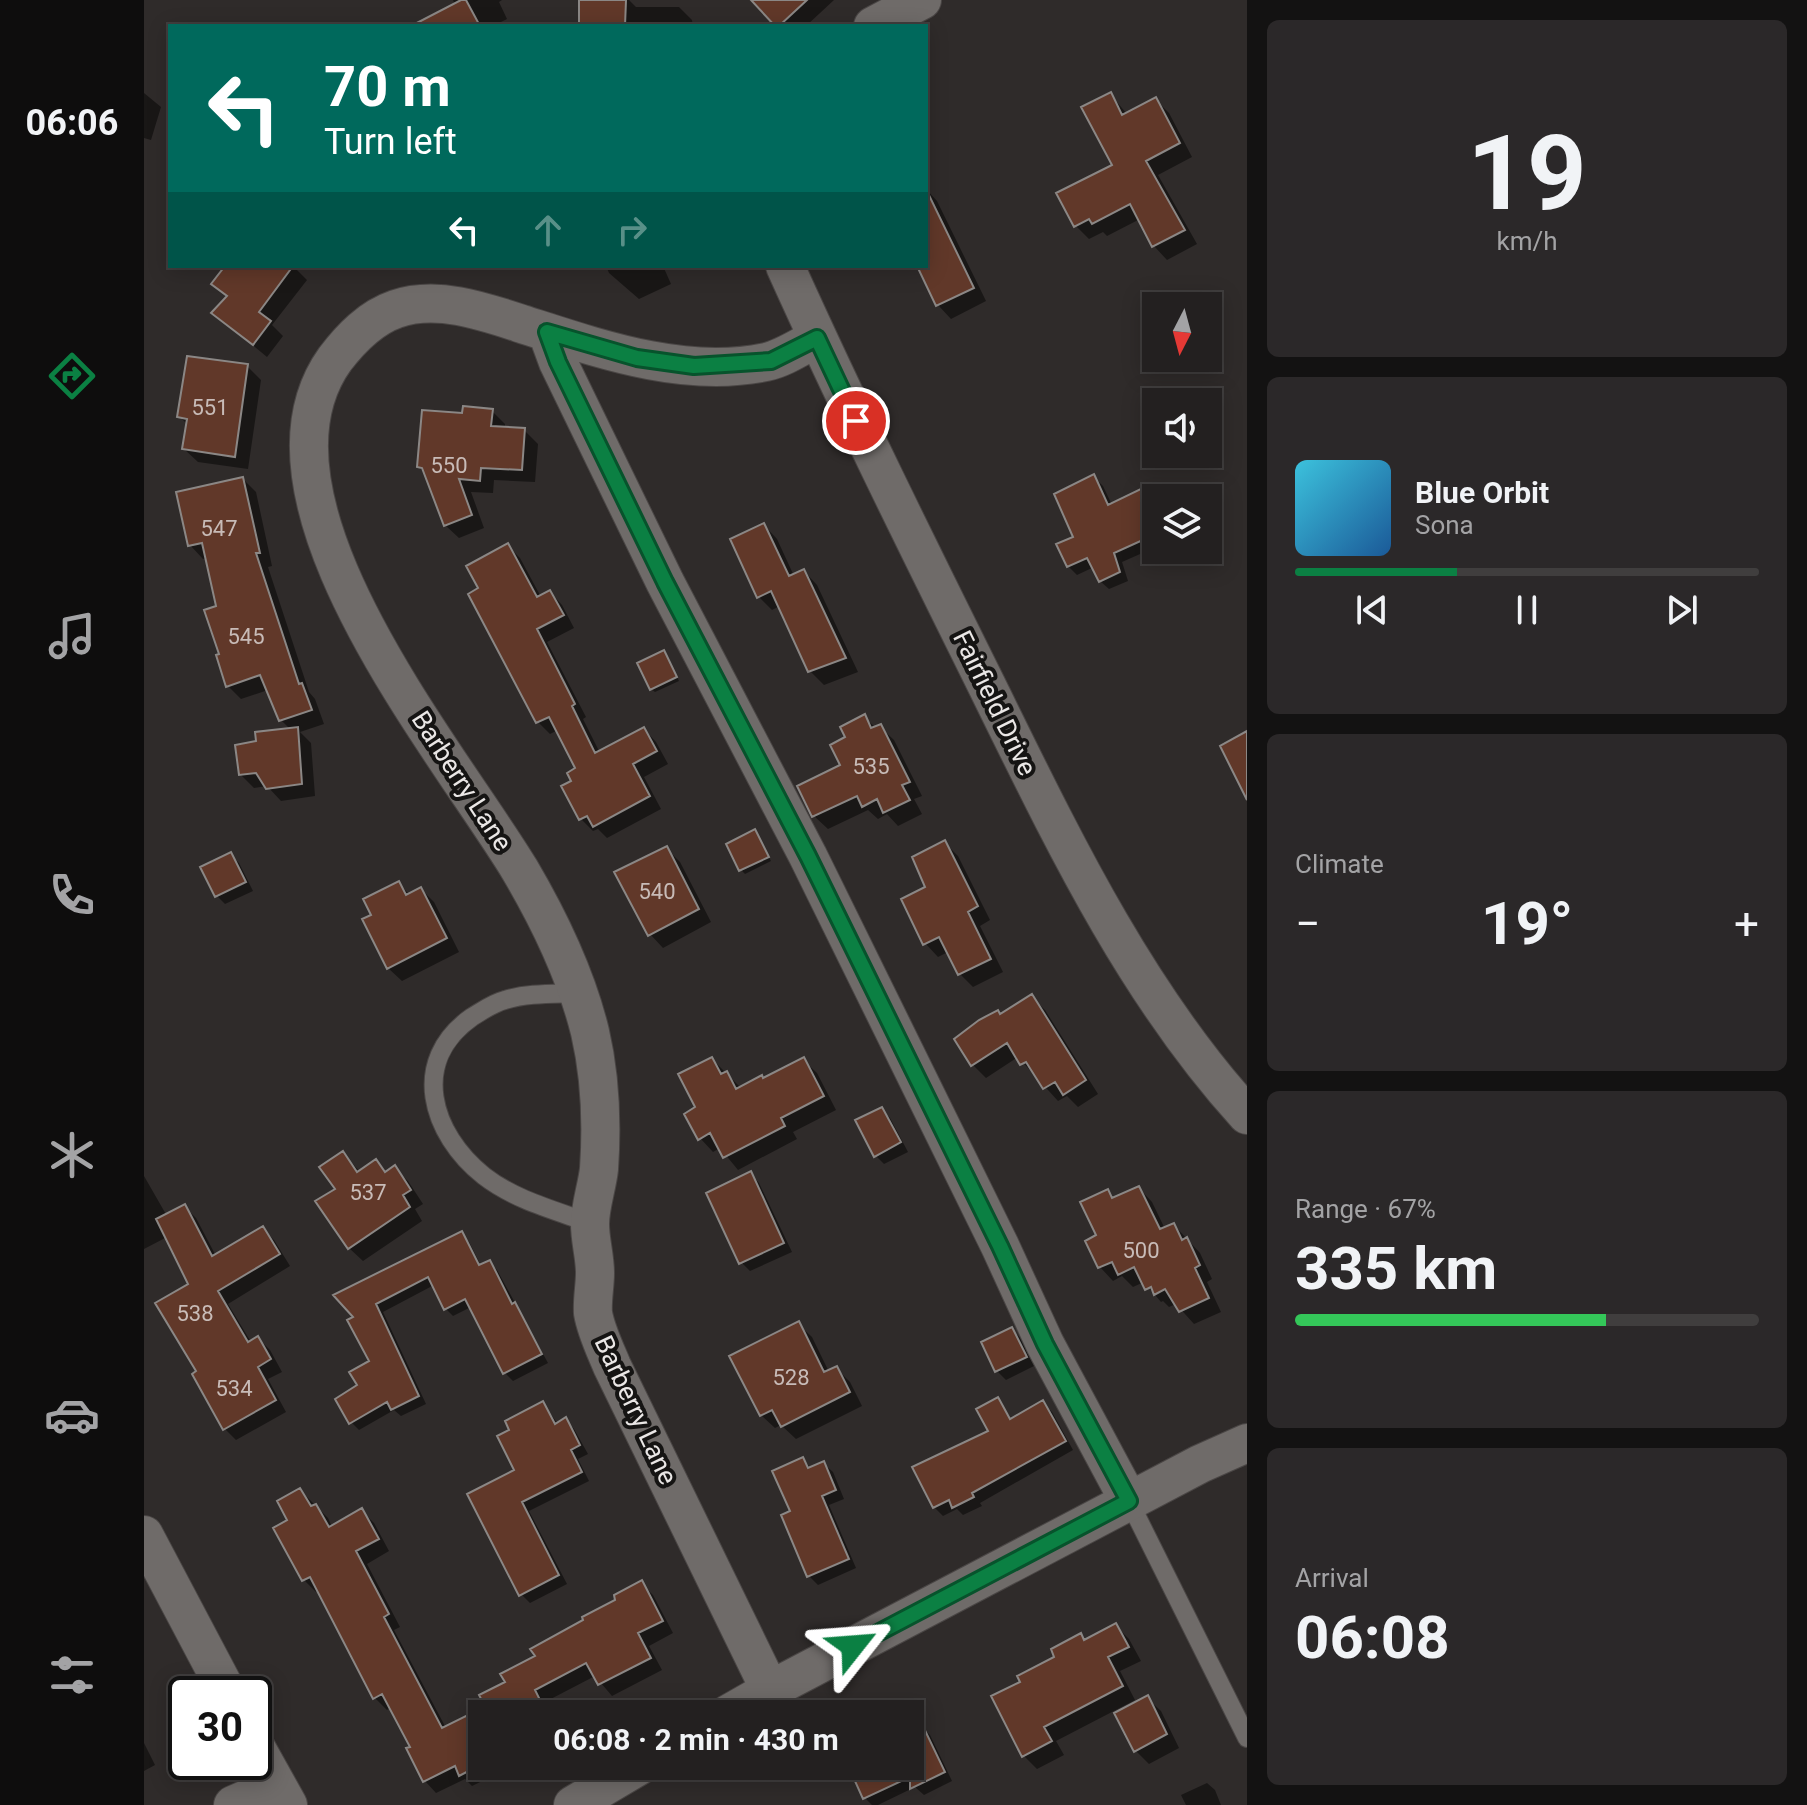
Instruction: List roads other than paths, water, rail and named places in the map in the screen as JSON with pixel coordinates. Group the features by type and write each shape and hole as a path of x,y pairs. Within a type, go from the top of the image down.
{"street":[{"path":"877,24 922,0"},
{"name":"Fairfield Drive","path":"786,268 842,393 1051,815 1114,931 1178,1029 1247,1115"},
{"name":"Barberry Lane","path":"770,1690 601,1340 593,1313 595,1268 590,1223 599,1170 596,1064 578,993 553,928 520,870 359,617 319,519 308,454 313,406 326,373 348,341 368,324 395,309 421,304 463,307 637,358 694,366 771,361 817,338"},
{"path":"547,332 558,362 665,582 814,870 1000,1246 1045,1344 1129,1501"},
{"path":"752,1700 1200,1464 1247,1443"},
{"path":"144,1535 218,1676"},
{"path":"233,1805 282,1795 272,1777"},
{"path":"573,1805 615,1780"}],"lane":[{"path":"578,993 505,1000 480,1011 459,1027 443,1045 433,1070 433,1093 438,1114 454,1145 482,1174 512,1195 590,1223"},
{"path":"1129,1501 1247,1738"}]}
